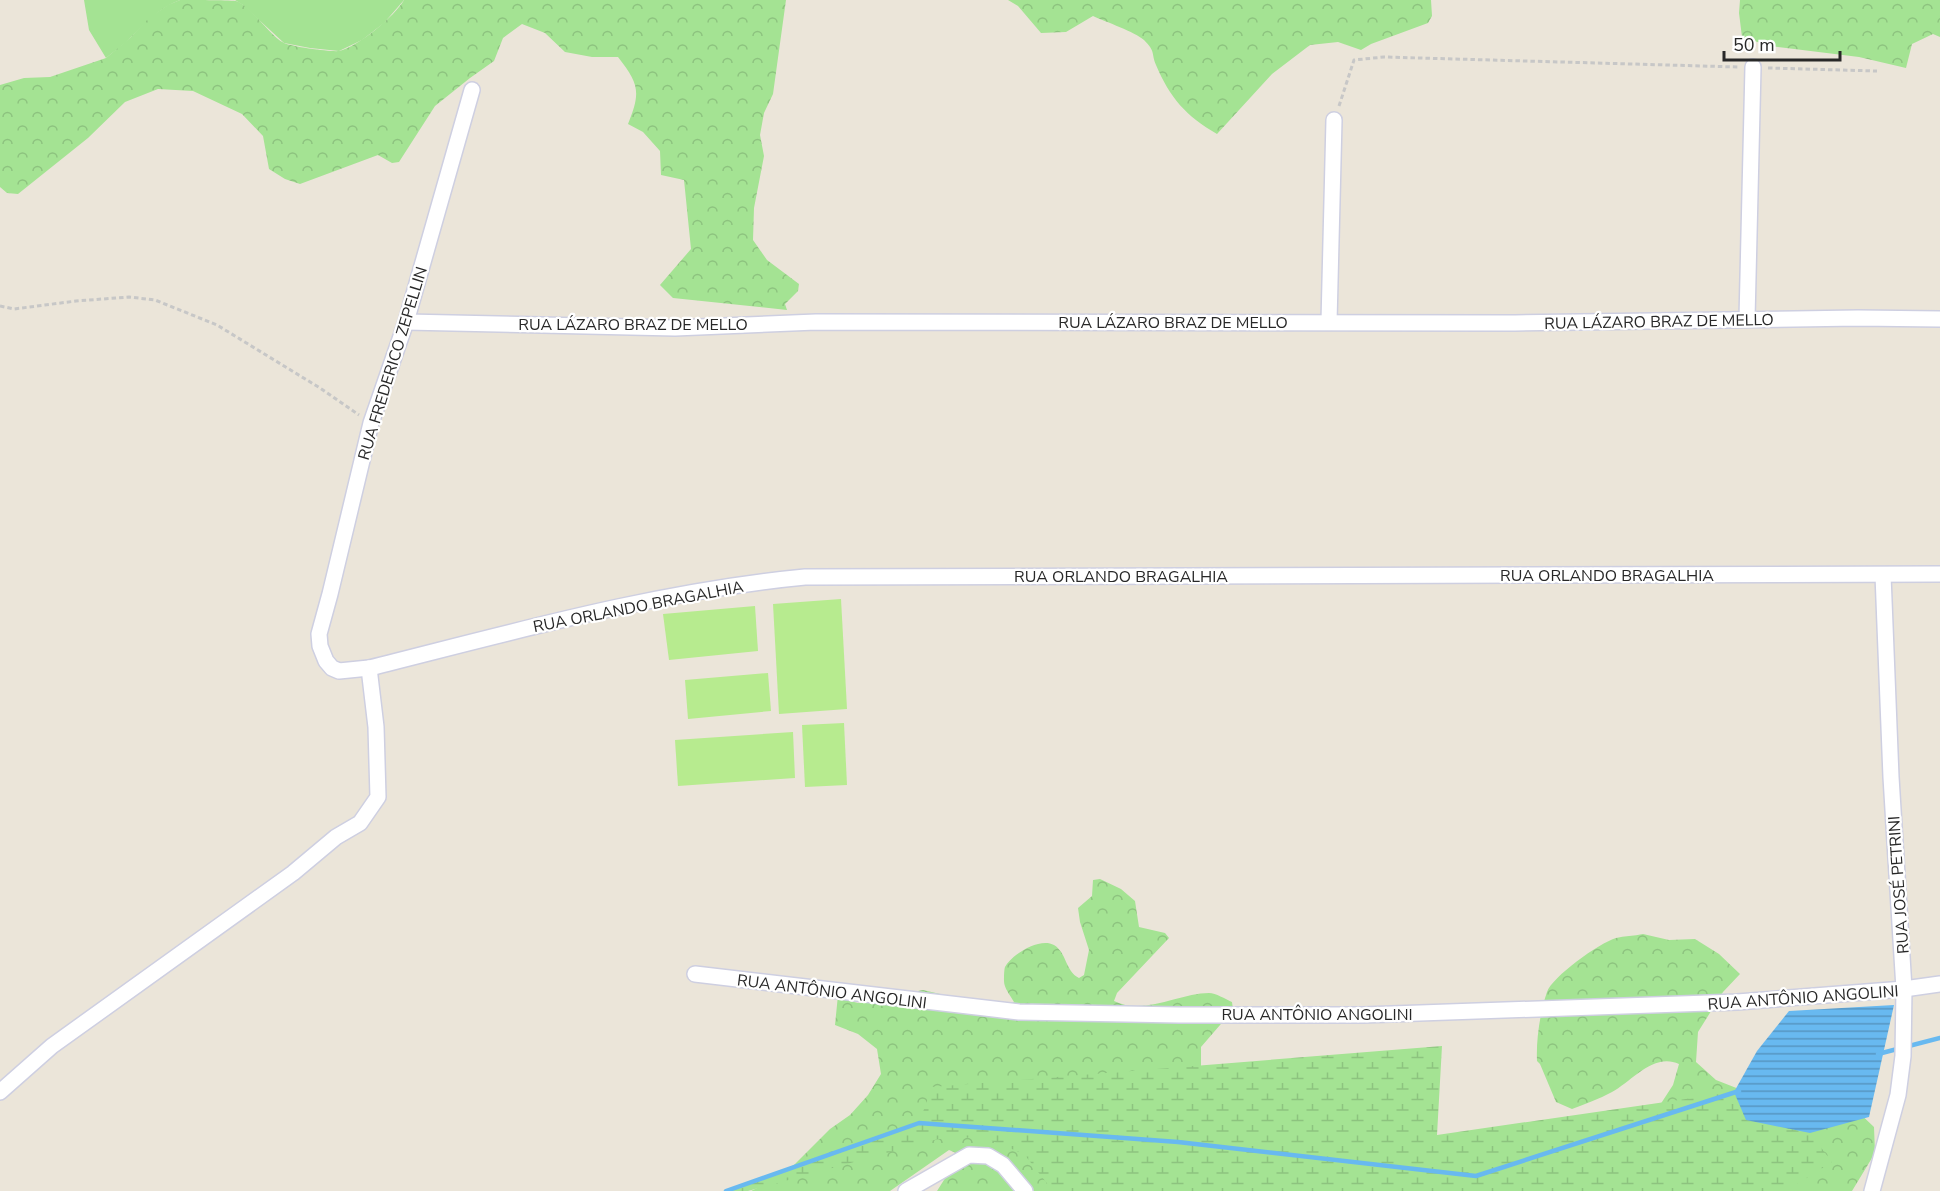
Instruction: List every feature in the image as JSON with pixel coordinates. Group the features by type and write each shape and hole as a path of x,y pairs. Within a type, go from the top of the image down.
{"street":[{"path":"1747,319 1753,67"},
{"name":"RUA FREDERICO ZEPELLIN","path":"369,668 339,671 332,668 326,661 320,646 319,634 371,423 406,322 472,90"},
{"path":"1329,322 1334,120"},
{"name":"RUA LÁZARO BRAZ DE MELLO","path":"406,322 675,328 816,322 1515,322 1940,319"},
{"name":"RUA ORLANDO BRAGALHIA","path":"369,668 609,609 727,587 805,577 1940,574"},
{"name":"RUA JOSÉ PETRINI","path":"1872,1191 1898,1095 1905,1023 1905,990 1891,777 1883,575"},
{"path":"0,1092 52,1046 293,873 336,837 360,823 378,797 376,727 369,668"},
{"name":"RUA ANTÔNIO ANGOLINI","path":"695,974 947,1005 1063,1014 1363,1016 1737,1002 1905,990 1940,984"},
{"path":"906,1191 969,1155 988,1156 1003,1165 1025,1191"}],"path":[{"path":"1334,120 1354,60 1384,57 1877,70"},
{"path":"0,306 14,309 129,297 154,300 217,325 320,388 371,423"}],"green space":[{"path":"84,0 180,0 159,11 106,58 89,30"},
{"path":"180,0 236,1 248,9 284,43 303,48 339,51 356,44 375,30 393,14 404,0 786,0 773,94 764,113 760,135 764,156 754,208 753,240 767,260 799,284 798,291 785,304 787,310 673,298 660,285 691,249 684,180 661,175 660,151 643,132 628,124 636,96 636,89 630,74 618,57 592,57 565,52 545,33 522,24 503,38 494,61 435,106 399,162 392,163 378,155 300,184 285,179 269,169 263,136 242,114 193,91 158,89 125,102 88,138 18,194 7,193 0,187 0,85 24,78 50,77 106,58 149,18"},
{"path":"235,0 404,0 384,23 362,40 339,51 284,43"},
{"path":"1008,0 1431,0 1432,16 1428,23 1371,44 1361,50 1338,42 1310,45 1272,74 1217,134 1196,120 1173,97 1161,77 1153,52 1140,37 1093,16 1066,32 1041,33 1018,6"},
{"path":"1740,0 1940,0 1940,37 1933,34 1912,44 1906,68 1859,57 1770,46 1742,37"},
{"path":"841,599 847,709 779,714 773,604"},
{"path":"755,606 758,651 669,660 663,614"},
{"path":"768,673 771,711 688,719 685,680"},
{"path":"844,723 847,785 805,787 802,725"},
{"path":"793,732 795,778 678,786 675,740"},
{"path":"1100,879 1121,889 1135,901 1139,927 1165,933 1169,938 1117,993 1114,1001 1125,1005 1149,1005 1209,993 1232,1002 1233,1010 1201,1047 1201,1069 1320,1191 937,1191 956,1161 956,1153 949,1150 890,1191 751,1191 775,1179 795,1164 830,1129 850,1115 868,1095 881,1074 877,1049 858,1034 835,1025 838,995 858,1003 923,990 1000,1008 1014,1002 1004,984 1005,967 1020,952 1041,943 1048,943 1058,948 1071,971 1079,978 1084,975 1089,950 1078,908 1092,896 1093,880"},
{"path":"1643,934 1669,940 1695,939 1719,954 1740,974 1723,992 1698,1032 1696,1062 1716,1080 1739,1089 1854,1108 1874,1127 1875,1153 1852,1191 1613,1191 1673,1085 1679,1064 1670,1061 1652,1065 1612,1092 1572,1109 1556,1102 1537,1061 1538,1035 1547,992 1558,978 1577,961 1608,941"},
{"path":"1442,1046 1437,1135 1734,1092 1746,1120 1810,1133 1832,1162 1786,1191 1053,1191 1024,1154 982,1137 938,1139 748,1191 729,1191 919,1123 932,1087"}],"water":[{"path":"1894,1005 1869,1117 1810,1133 1746,1120 1734,1092 1757,1051 1789,1011"}],"waterway":[{"path":"1878,1054 1940,1038"},
{"path":"726,1191 919,1123 1178,1142 1476,1176 1739,1091"}]}
